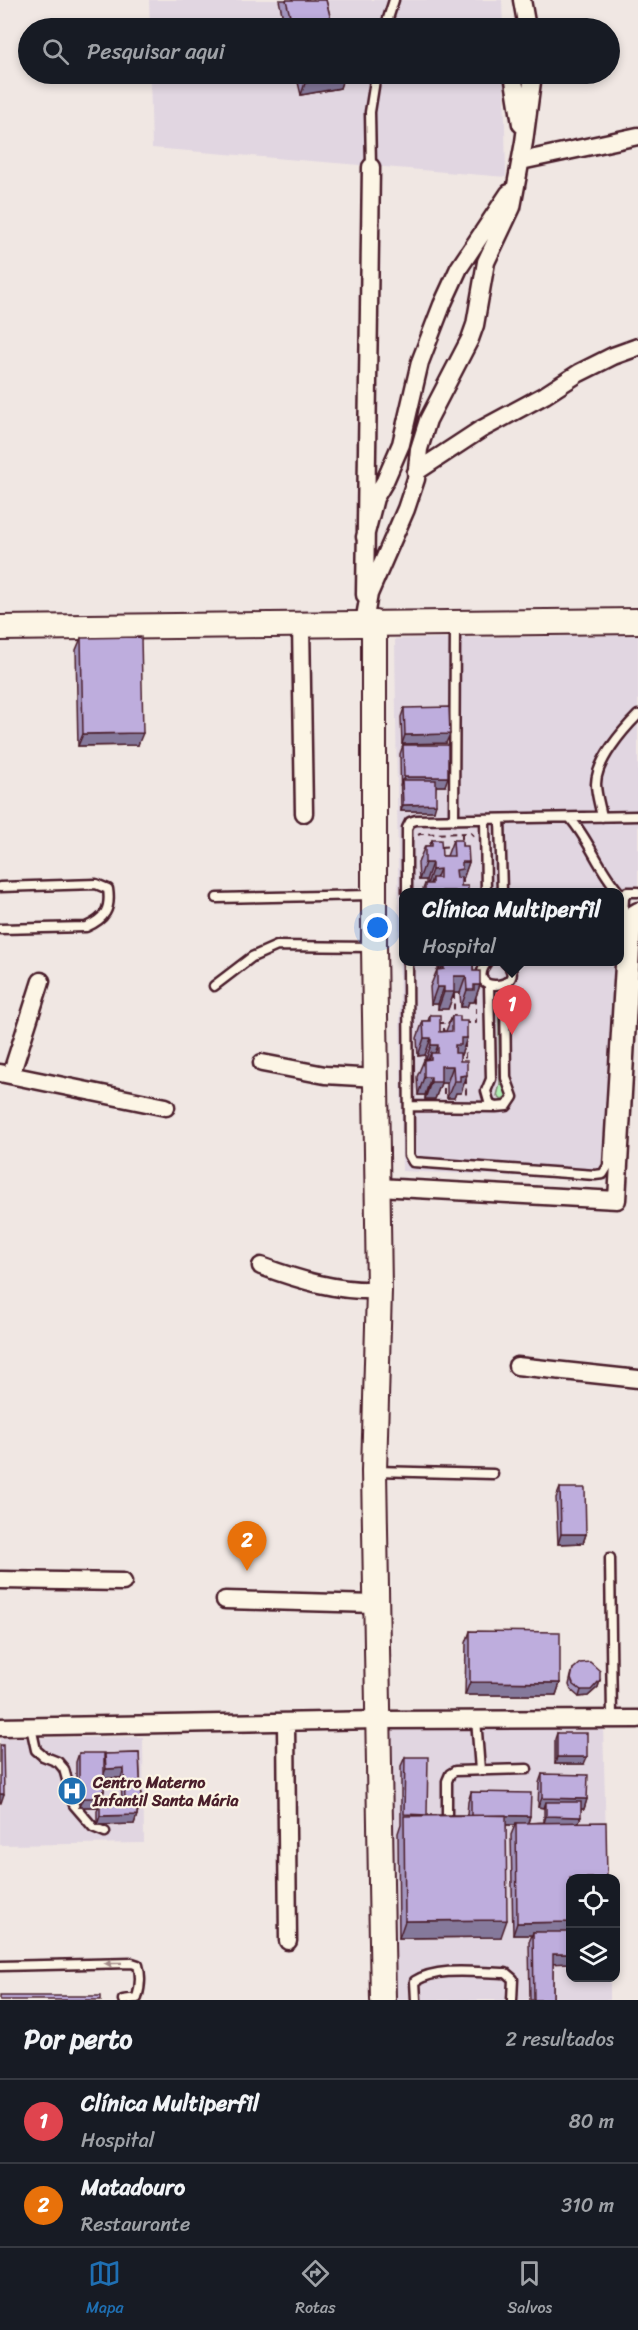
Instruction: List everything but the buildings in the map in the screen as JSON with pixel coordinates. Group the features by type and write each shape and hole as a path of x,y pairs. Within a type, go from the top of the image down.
{"street":[{"path":"516,18 521,0"},
{"path":"521,0 525,18"},
{"path":"365,537 375,498 386,481 401,444 420,362 430,333 459,268 505,201 521,161 522,129 515,84"},
{"path":"383,2000 375,1604 374,1471 379,1290 369,594 406,509 428,420 475,325 483,270 512,207 532,84"},
{"path":"521,161 638,136"},
{"path":"369,623 365,537 371,166"},
{"path":"416,472 480,430 545,395 579,373 613,356 638,347"},
{"path":"0,628 638,621"},
{"path":"301,624 304,813"},
{"path":"378,1187 617,1200 633,914 638,911"},
{"path":"41,981 5,1074 166,1107"},
{"path":"262,1063 325,1075 377,1078"},
{"path":"261,1266 336,1288 379,1290"},
{"path":"517,1366 638,1379"},
{"path":"0,1580 123,1582"},
{"path":"225,1600 375,1604"},
{"path":"0,1727 378,1720 638,1719"},
{"path":"286,1723 288,1941"}],"lane":[{"path":"388,18 394,0"},
{"path":"371,166 370,112 374,84"},
{"path":"454,820 455,623"},
{"path":"602,817 596,783 602,762 625,729 638,715"},
{"path":"407,888 407,828 410,822 416,820 638,816"},
{"path":"570,818 587,841 608,880 615,888"},
{"path":"485,819 486,888"},
{"path":"500,819 502,888"},
{"path":"0,887 96,884 108,889 110,901 106,913 99,922 86,927 0,929"},
{"path":"217,898 374,895"},
{"path":"213,986 252,957 277,946 374,947"},
{"path":"408,966 409,1155 412,1162 595,1175 603,1174 608,1166 618,966"},
{"path":"485,966 482,973 485,982 495,987 504,984 510,977 508,966"},
{"path":"409,1106 507,1106 513,1097 506,1078 504,984"},
{"path":"489,985 491,1079 486,1091 490,1105 496,1107"},
{"path":"374,1471 493,1474"},
{"path":"610,1558 612,1719"},
{"path":"476,1719 480,1770"},
{"path":"31,1727 36,1750 43,1756 58,1762 64,1769 74,1804 93,1827 105,1832"},
{"path":"447,1819 447,1780 450,1774 455,1771 527,1769"},
{"path":"0,1966 132,1963 138,1965 140,1972 137,1998 123,2000"},
{"path":"416,2000 415,1981 426,1974 506,1973 513,1979 512,2000"}],"path":[{"path":"462,833 462,857"},
{"path":"415,839 420,834 462,833 471,833 476,838"},
{"path":"441,847 462,846"},
{"path":"463,869 463,888"},
{"path":"454,992 454,1023"},
{"path":"433,1029 434,1023 476,1023 476,992"},
{"path":"444,1023 444,1035"},
{"path":"465,1034 466,1102"},
{"path":"444,1080 444,1103"}],"shaded area":[{"path":"149,0 502,0 503,18 150,18"},
{"path":"150,84 504,84 506,177 152,148"},
{"path":"638,635 638,899 631,899 615,1181 402,1171 399,966 624,966 624,888 399,888 399,943 395,639"},
{"path":"603,1725 607,1874 566,1874 566,1982 610,1982 610,2000 395,2000 388,1730"},
{"name":"Centro Materno Infantil Santa Mária","path":"143,1737 144,1843 0,1845 0,1738"}],"green space":[{"path":"498,995 501,995 503,1084 508,1094 502,1100 497,1096 500,1084"}],"place":[{"name":"Clínica Multiperfil","path":"512,1035"},
{"name":"Matadouro","path":"247,1571"},
{"name":"Centro Materno Infantil Santa Mária","path":"72,1791"}]}
